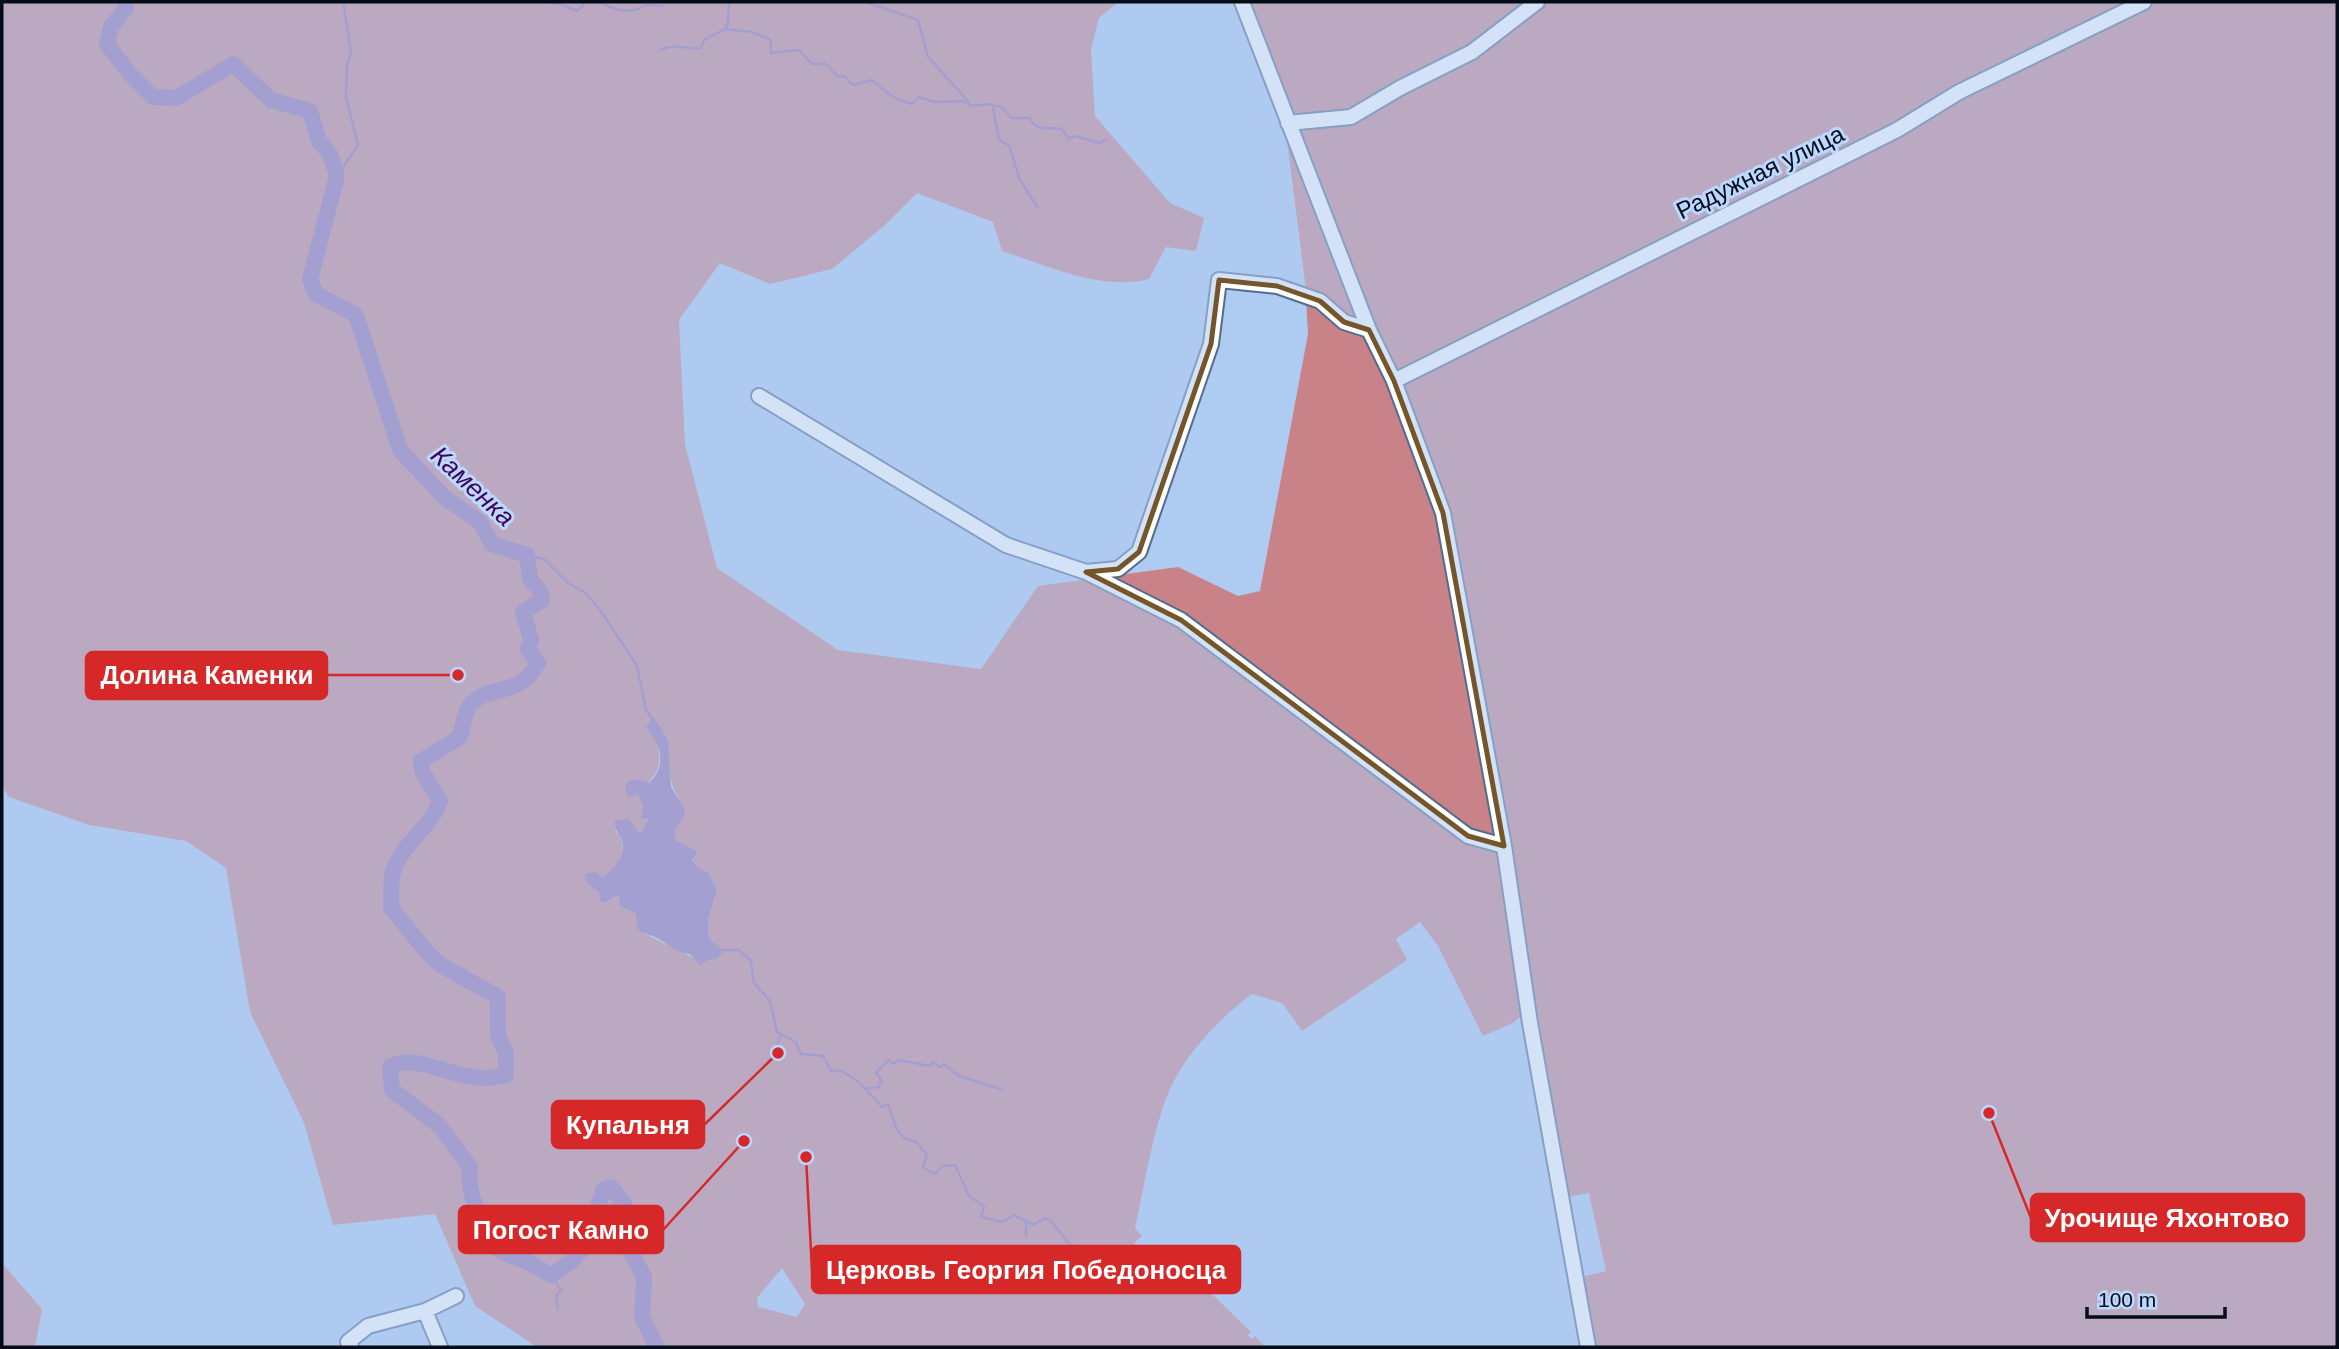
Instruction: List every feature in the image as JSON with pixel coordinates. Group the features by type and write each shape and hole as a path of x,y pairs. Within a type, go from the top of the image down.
{"street":[{"path":"1242,2 1369,330 1395,381 1443,513 1504,846 1531,1023 1588,1347"},
{"path":"1288,123 1351,117 1400,88 1472,52 1537,2"},
{"name":"Радужная улица","path":"1395,381 1896,130 1959,92 2144,2"},
{"path":"1086,572 1118,569 1139,552 1211,344 1219,280 1277,286 1320,301 1344,322 1369,330"},
{"path":"759,396 1006,545 1086,572 1181,620 1468,836 1504,846"},
{"path":"351,1347 348,1342 368,1326 425,1311 456,1296"},
{"path":"425,1311 440,1347"}],"highlighted area":[{"path":"1219,280 1277,286 1320,301 1344,322 1369,330 1394,381 1443,513 1504,846 1468,836 1181,620 1086,572 1118,569 1139,552 1211,344"}],"shaded area":[{"path":"2,2 1118,2 1099,18 1091,49 1095,116 1170,203 1204,218 1196,251 1166,247 1149,279 1112,282 1093,279 1056,270 1002,251 993,222 917,193 884,226 832,269 770,284 720,263 679,320 685,444 717,568 838,650 981,669 1038,586 1178,567 1238,596 1260,591 1308,334 1305,282 1286,132 1234,2 2337,2 2337,1347 1594,1347 1582,1277 1606,1271 1589,1193 1568,1197 1533,1008 1511,1024 1483,1036 1438,946 1420,922 1396,939 1407,960 1302,1031 1282,1003 1252,994 1217,1024 1195,1048 1178,1074 1165,1102 1154,1137 1135,1228 1142,1236 1134,1243 1140,1250 1149,1244 1213,1295 1251,1332 1248,1335 1251,1339 1255,1336 1266,1347 537,1347 475,1306 435,1214 333,1225 304,1123 250,1012 226,868 186,841 89,825 9,797 2,786","holes":["655,723 666,741 671,780 679,799 673,831 676,840 698,852 692,859 700,869 708,872 717,890 708,922 709,938 715,943 696,959 645,934 636,914 620,906 620,898 616,896 606,903 601,902 601,890 605,880 623,850 615,830 635,828 640,834 649,817 641,819 643,805 638,794 658,768","782,1268 805,1304 797,1317 758,1307 757,1298"]},
{"path":"651,718 668,740 671,787 685,810 684,817 674,831 676,840 698,852 692,860 700,869 708,872 717,890 708,921 709,938 723,951 717,959 700,965 690,954 676,950 637,929 636,914 620,906 620,898 616,896 605,903 600,902 599,892 587,883 584,874 596,872 603,878 622,854 623,843 615,820 629,819 640,834 649,818 641,819 643,805 638,795 628,796 625,788 628,781 649,783 658,770 659,748 646,728"},
{"path":"2,1263 42,1309 35,1347 2,1347"}],"waterway":[{"name":"Каменка","path":"125,2 126,8 111,27 107,44 129,73 153,97 176,98 233,64 271,100 310,111 319,141 330,154 337,176 310,279 316,294 356,315 400,450 444,497 480,522 492,544 527,555 530,579 540,591 542,600 523,612 531,640 528,649 538,663 522,682 478,698 468,708 460,737 421,761 422,771 440,801 431,818 401,855 392,874 391,886 391,908 430,955 441,965 498,997 498,1036 506,1053 506,1075 473,1077 427,1065 401,1063 390,1067 392,1090 440,1126 470,1167 474,1203 482,1221 492,1234 491,1243 500,1251 527,1261 546,1273 552,1275 572,1261 584,1247 588,1223 603,1190 611,1187 624,1203 611,1214 644,1277 642,1317 657,1347"},
{"path":"337,176 358,145 346,97 347,66 351,52 343,2"},
{"path":"544,2 561,4 577,11 586,2"},
{"path":"602,2 611,8 623,10 635,10 646,5 662,6 664,2"},
{"path":"725,29 728,24 729,2"},
{"path":"866,2 918,20 928,57 969,102"},
{"path":"660,50 677,46 701,48 704,40 725,29 752,32 771,40 771,53 799,50 812,64 826,64 838,77 844,76 853,85 872,80 890,95 905,102 912,104 918,97 935,102 963,101 972,106 987,104 1002,107 1011,118 1029,118 1036,126 1062,129 1069,139 1074,136 1100,143 1106,139"},
{"path":"993,108 999,139 1010,147 1019,178 1037,207"},
{"path":"527,555 544,559 568,583 586,593 603,614 637,666 646,710 662,731"},
{"path":"722,950 739,950 751,961 754,983 770,1001 777,1032 796,1042 801,1054 823,1056 831,1071 842,1071 860,1083 882,1107 888,1104 897,1130 904,1138 916,1142 927,1154 923,1167 934,1174 943,1166 955,1165 969,1196 984,1206 981,1217 1002,1222 1014,1215 1033,1225 1045,1218 1052,1222 1070,1245 1087,1248 1097,1261 1127,1275 1139,1269"},
{"path":"772,1057 777,1054 776,1048 781,1035"},
{"path":"864,1089 879,1087 881,1080 876,1072 889,1060 893,1064 899,1060 930,1066 933,1062 940,1067 944,1064 959,1076 1001,1089"},
{"path":"1026,1220 1026,1236"},
{"path":"552,1275 561,1291 556,1296 558,1309"}],"place":[{"name":"Долина Каменки","path":"458,675"},
{"name":"Купальня","path":"778,1053"},
{"name":"Урочище Яхонтово","path":"1989,1113"},
{"name":"Погост Камно","path":"744,1141"},
{"name":"Церковь Георгия Победоносца","path":"806,1157"}]}
